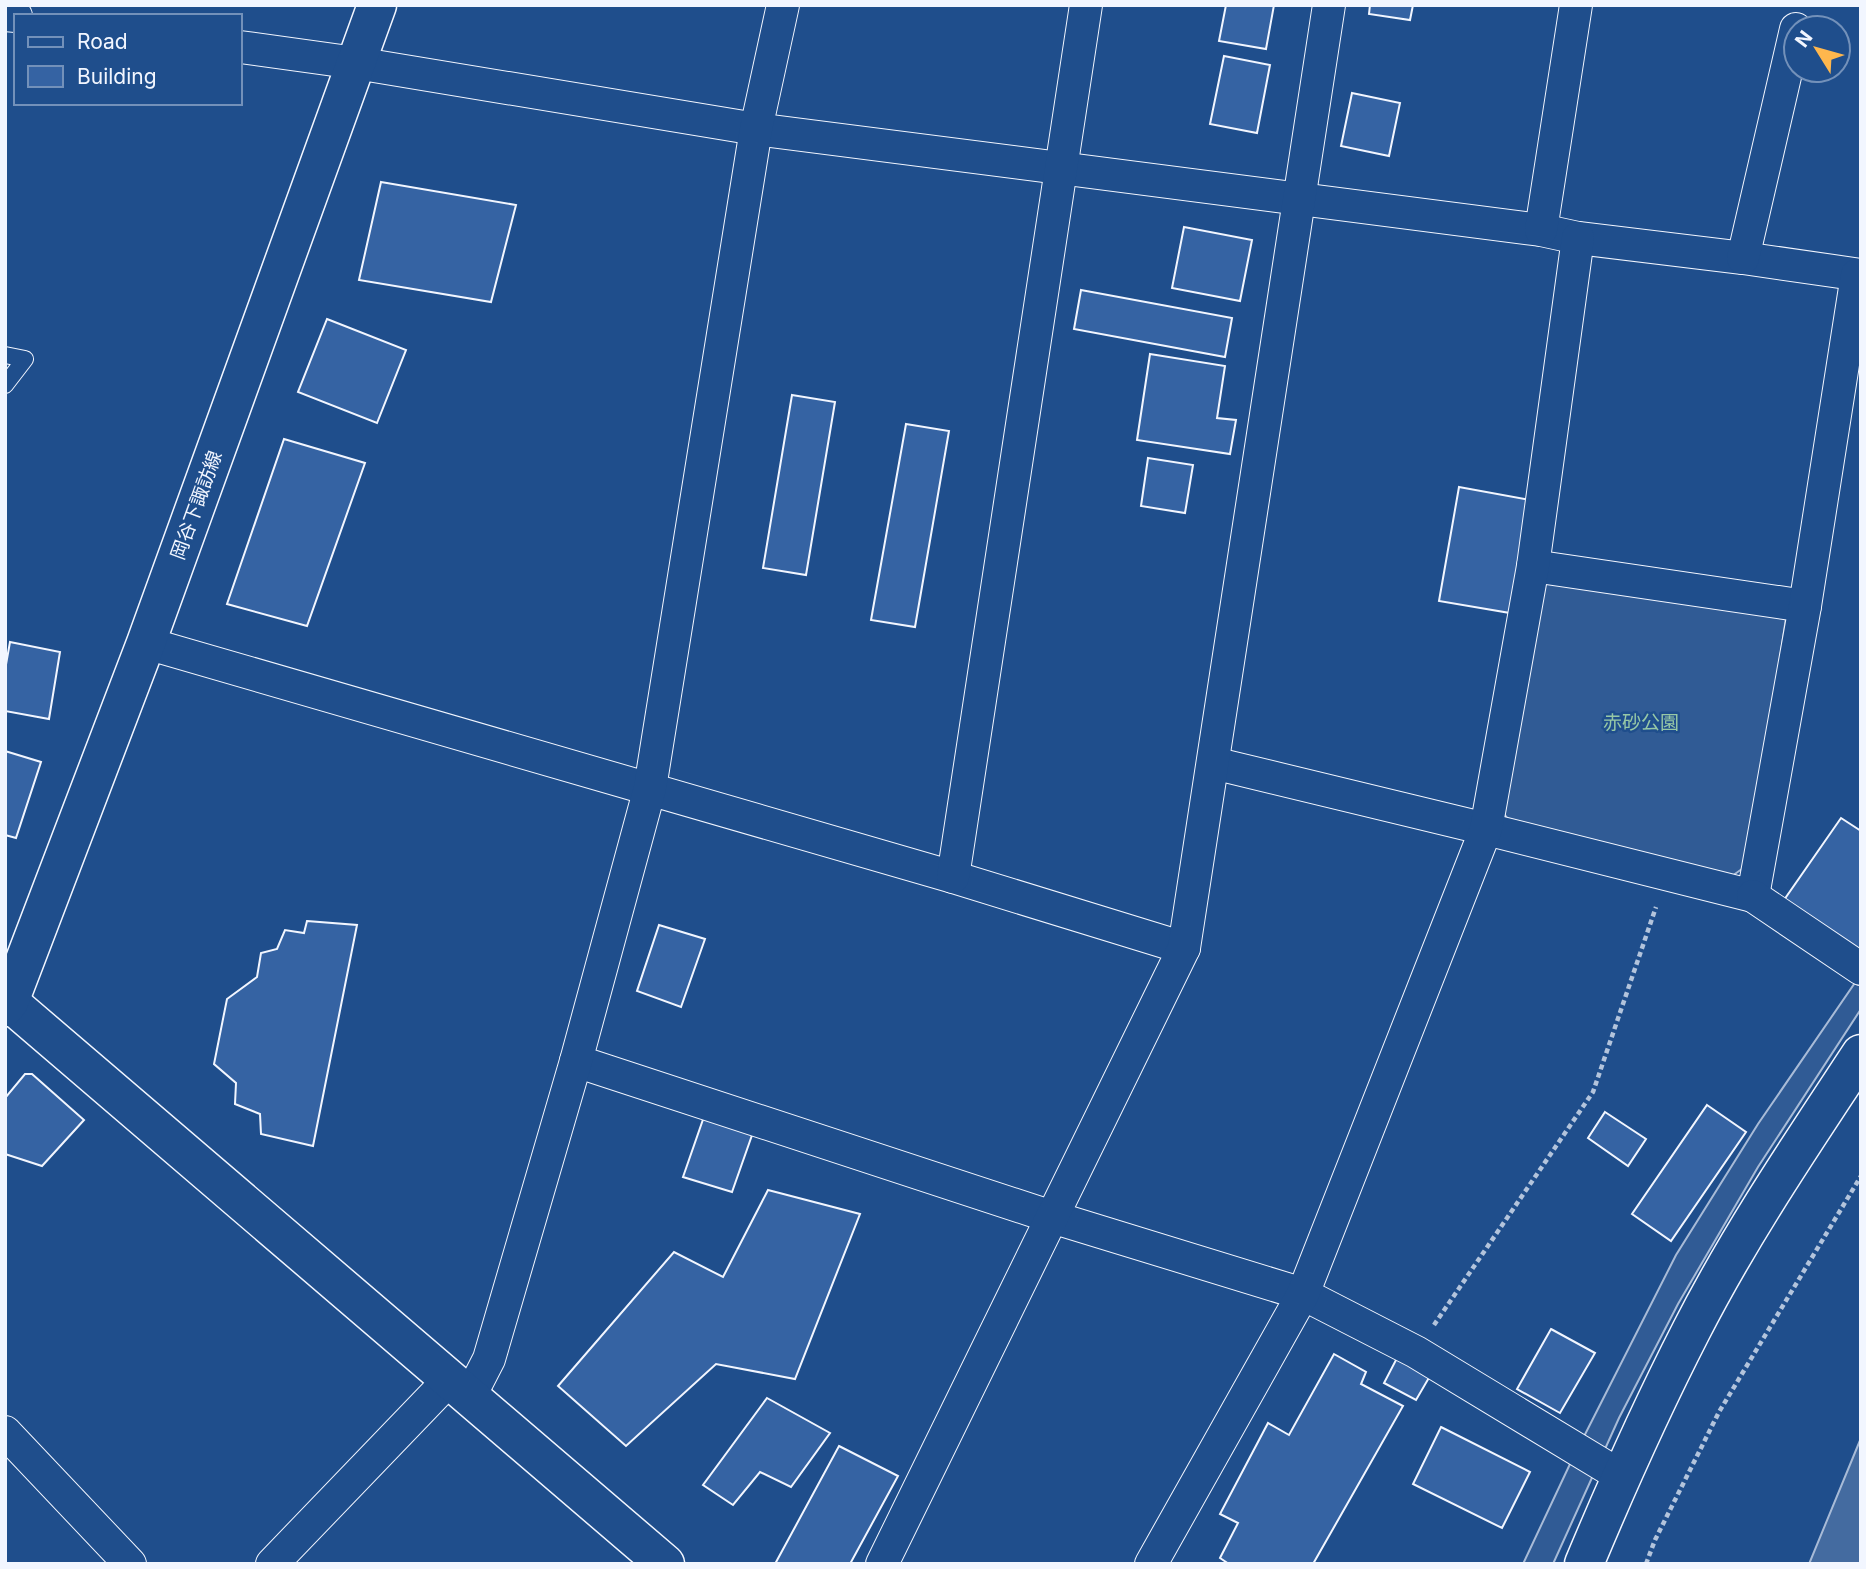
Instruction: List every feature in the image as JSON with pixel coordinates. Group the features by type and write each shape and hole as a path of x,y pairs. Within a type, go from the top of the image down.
{"street":[{"name":"岡谷下諏訪線","path":"7,1003 146,643 377,5"},
{"path":"272,1564 489,1359 576,1062 650,788 756,130 783,5"},
{"path":"953,877 1086,5"},
{"path":"882,1564 1184,948 1329,5"},
{"path":"1541,230 1576,5"},
{"path":"242,47 356,63 756,130 1541,230 1578,238 1859,275 1805,606 1753,896"},
{"path":"1743,258 1783,84"},
{"path":"1150,1564 1303,1294 1486,828 1533,566 1578,238"},
{"path":"1533,566 1805,606"},
{"path":"146,643 953,877 1184,948"},
{"path":"1213,764 1486,828 1753,896 1861,969"},
{"path":"7,1003 665,1564"},
{"path":"1584,1564 1621,1476 1692,1330 1766,1199 1861,1054"},
{"path":"576,1062 1052,1217 1303,1294 1416,1352 1621,1476"},
{"path":"5,1433 130,1564"}],"lane":[{"path":"5,355 25,359 5,385"}],"path":[{"path":"1416,1352 1593,1092 1667,875"},
{"path":"1646,1564 1655,1540 1719,1412 1861,1176"}],"shaded area":[{"name":"赤砂公園","path":"1535,577 1786,618 1749,864 1732,876 1511,823 1499,807"},
{"path":"1861,974 1861,1009 1758,1167 1678,1304 1619,1418 1553,1564 1523,1564 1570,1464 1676,1255 1758,1124"},
{"path":"1861,1438 1861,1564 1809,1564"}],"building":[{"path":"1226,5 1274,5 1266,49 1219,41"},
{"path":"1370,5 1413,5 1410,20 1369,14"},
{"path":"1224,56 1270,65 1257,133 1210,124"},
{"path":"1352,93 1400,103 1389,156 1341,146"},
{"path":"381,182 516,205 491,302 359,280"},
{"path":"1184,227 1252,240 1240,301 1172,288"},
{"path":"1081,290 1232,318 1225,357 1074,329"},
{"path":"327,319 406,350 377,423 298,392"},
{"path":"1150,354 1225,366 1217,418 1236,420 1230,454 1137,440"},
{"path":"792,395 835,402 806,575 763,568"},
{"path":"906,424 949,431 915,627 871,620"},
{"path":"284,439 365,463 307,626 227,604"},
{"path":"1148,458 1193,465 1185,513 1141,506"},
{"path":"1459,487 1536,501 1516,614 1439,601"},
{"path":"10,642 60,652 49,719 5,711 5,670"},
{"path":"5,751 41,762 16,838 5,835"},
{"path":"1841,818 1861,831 1861,954 1784,900"},
{"path":"307,921 357,925 313,1146 261,1134 260,1114 235,1104 236,1083 214,1064 227,999 257,977 261,953 277,949 285,930 304,933"},
{"path":"659,925 705,939 681,1007 637,991"},
{"path":"25,1074 32,1074 84,1120 42,1166 5,1154 5,1098"},
{"path":"1707,1105 1746,1132 1671,1241 1632,1214"},
{"path":"707,1108 757,1121 732,1192 683,1177"},
{"path":"1605,1112 1646,1139 1628,1166 1588,1138"},
{"path":"768,1190 860,1214 795,1379 716,1364 626,1446 558,1386 674,1252 723,1277"},
{"path":"1551,1329 1595,1353 1560,1413 1517,1389"},
{"path":"1334,1354 1366,1372 1361,1384 1403,1406 1313,1564 1229,1564 1220,1558 1238,1523 1220,1514 1268,1423 1289,1435"},
{"path":"1397,1358 1430,1376 1416,1400 1384,1383"},
{"path":"767,1398 830,1433 791,1487 760,1472 733,1505 703,1485"},
{"path":"1441,1427 1530,1472 1502,1528 1413,1484"},
{"path":"839,1446 898,1476 850,1564 775,1564"}]}
